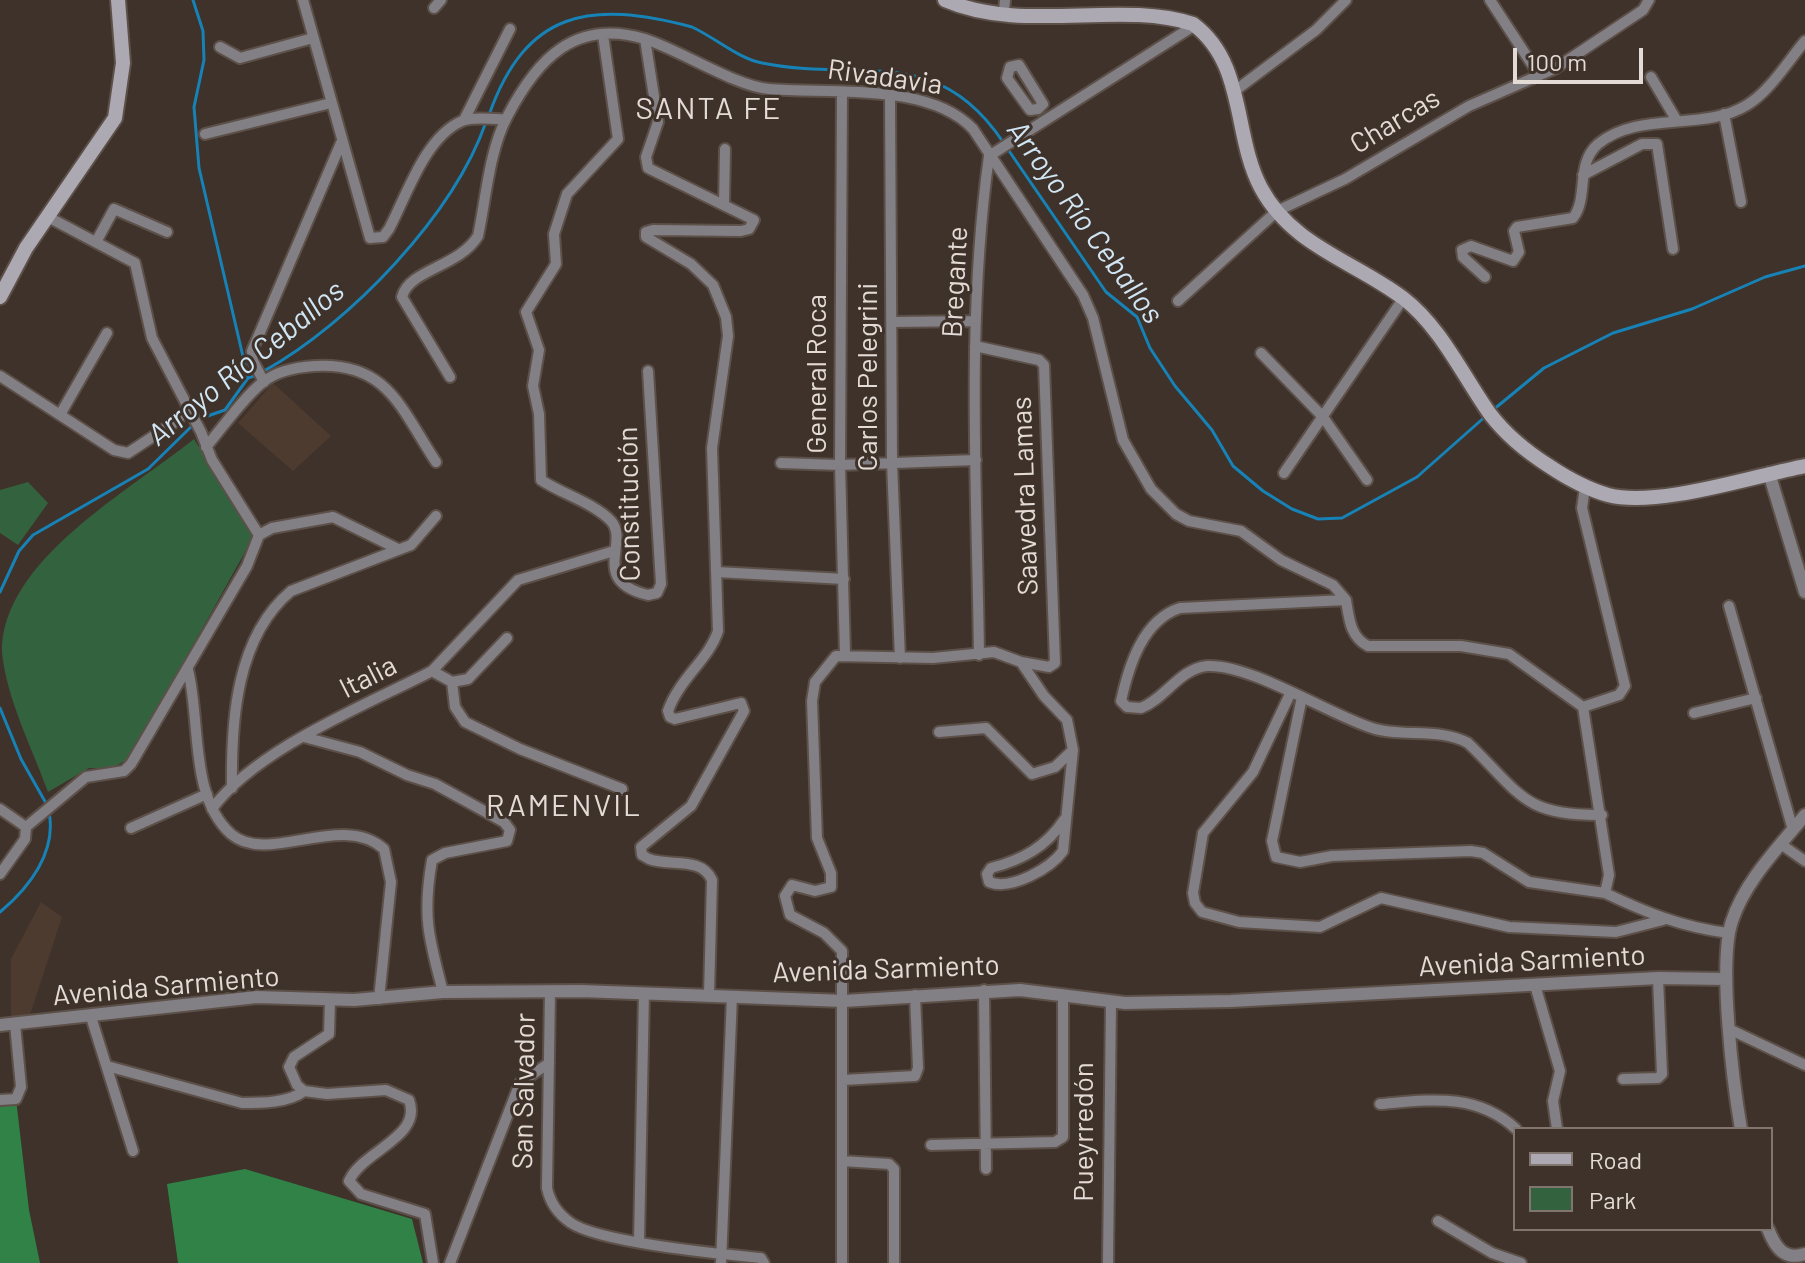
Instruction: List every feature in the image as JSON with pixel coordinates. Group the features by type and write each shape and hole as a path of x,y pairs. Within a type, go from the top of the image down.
{"main road":[{"path":"0,297 48,217 115,118 123,63 118,0"},
{"path":"945,0 1005,6 1106,1 1163,8 1195,25 1218,53 1236,90 1251,163 1262,189 1277,211 1317,247 1403,299 1445,347 1495,420 1528,453 1585,487 1610,496 1659,496 1805,466"}],"street":[{"path":"303,0 367,231 370,238 376,239 389,229 433,146 469,120 510,29"},
{"path":"1236,90 1316,30 1346,0"},
{"path":"1490,0 1539,75"},
{"name":"Charcas","path":"1178,301 1277,211 1345,179 1469,106 1539,75 1600,41 1643,10 1649,0"},
{"path":"992,154 1195,25"},
{"name":"Rivadavia","path":"450,377 402,297 411,280 458,259 474,243 506,119 539,69 572,39 603,35 645,39 752,86 924,101 958,113 973,129 1083,295 1093,318 1123,440 1151,489 1176,514 1189,521 1241,531 1281,560 1333,585 1346,600"},
{"name":"Constitución","path":"603,35 618,139 567,194 554,234 556,264 526,312 539,350 533,386 540,422 541,480 609,519 616,536 613,562 619,578 641,593 657,593 661,569 648,371"},
{"path":"220,47 240,58 313,38"},
{"path":"645,39 658,122 646,157 648,168 750,216 753,225 741,231 646,232 646,237 691,264 713,285 726,317 728,336 712,448 718,612 714,643 678,689 668,711 670,717 693,715 741,703 744,711 691,806 641,847 642,855 649,859 696,865 704,868 712,880 709,995"},
{"path":"1485,277 1463,257 1462,250 1471,246 1517,259 1519,252 1514,231 1517,227 1573,218 1578,212 1588,158 1598,144 1639,127 1724,114 1753,101 1805,41"},
{"path":"1651,77 1677,121"},
{"name":"General Roca","path":"842,93 840,465 845,654"},
{"name":"Carlos Pelegrini","path":"890,97 892,463 900,658"},
{"path":"205,134 331,103"},
{"path":"1038,109 1045,121"},
{"path":"1724,114 1741,202"},
{"path":"469,120 506,119"},
{"path":"1583,175 1642,144 1650,141 1657,144 1673,249"},
{"path":"262,378 253,361 252,351 341,143"},
{"path":"724,205 725,149"},
{"name":"Bregante","path":"979,655 975,346 978,252 992,154"},
{"path":"96,242 114,209 167,232"},
{"path":"48,217 135,263 147,326 206,447 259,535"},
{"path":"1284,473 1403,299"},
{"path":"892,322 976,321"},
{"path":"61,413 107,333"},
{"name":"Saavedra Lamas","path":"975,346 1039,360 1044,365 1055,663 1049,667 1021,662"},
{"path":"1261,353 1323,417 1367,480"},
{"path":"206,447 262,378 307,367 335,365 371,374 392,394 436,462"},
{"path":"0,376 114,450 128,453 189,412"},
{"path":"781,463 840,465 976,460"},
{"path":"1769,473 1805,592"},
{"path":"1583,707 1619,695 1625,686 1582,508 1585,487"},
{"path":"232,788 235,693 266,619 277,603 291,591 413,543 436,516"},
{"path":"0,874 25,839 29,824 59,796 86,777 124,771 188,670 247,566 259,535 272,528 333,517 398,549"},
{"path":"432,671 518,580 614,551"},
{"path":"717,572 844,579"},
{"path":"1602,815 1566,815 1527,802 1468,743 1456,736 1392,734 1368,727 1291,692 1208,666 1186,674 1149,705 1127,707 1121,701 1150,626 1163,614 1180,608 1346,600 1352,630 1360,642 1368,646 1461,646 1509,654 1583,707 1602,815 1609,875 1605,893"},
{"path":"1729,606 1793,830"},
{"path":"507,638 468,679 452,682 455,707 465,722 520,749 622,789"},
{"path":"842,1263 842,951 824,933 790,915 785,896 792,885 800,884 815,891 831,887 831,873 817,838 812,701 815,682 822,670 836,656 845,654 900,658 994,652 1021,662 1044,696 1067,720 1073,750 1063,851 1046,867 1003,884 989,882 987,874 991,868 1038,849 1051,839 1064,820"},
{"path":"188,670 207,794 212,809 231,833 252,844 356,834 384,849 391,882 379,999"},
{"name":"Italia","path":"212,809 232,788 304,737 432,671 452,682"},
{"path":"1291,692 1253,772 1203,833 1193,893 1195,903 1202,912 1239,922 1320,927 1381,898 1509,927 1616,932 1663,920"},
{"path":"1302,697 1272,841 1276,857 1300,862 1332,856 1483,853 1529,882 1605,893 1663,920 1689,928 1728,933"},
{"path":"1694,713 1756,698"},
{"path":"939,732 986,728 1032,774 1055,767 1073,750"},
{"path":"304,737 360,752 407,775 435,784 504,822 510,830 507,841 445,853 432,860 424,901 426,925 443,992"},
{"path":"131,828 207,794"},
{"path":"0,809 29,824"},
{"path":"1741,1127 1726,979 1728,933 1747,890 1805,815"},
{"path":"1782,845 1805,861"},
{"path":"1623,1079 1658,1078 1662,1074 1658,978"},
{"name":"Avenida Sarmiento","path":"0,1025 257,997 379,999 443,992 644,993 844,1001 984,990 1111,1001 1231,1001 1658,978 1726,979"},
{"path":"1535,985 1560,1071 1553,1101 1557,1127"},
{"path":"984,990 986,1169"},
{"name":"San Salvador","path":"550,991 550,1200 558,1213 581,1229 722,1259 761,1258 764,1263"},
{"path":"639,1241 644,993"},
{"path":"843,1080 915,1076 918,1068 915,995"},
{"path":"931,1145 985,1141 1055,1142 1063,1137 1063,995"},
{"path":"722,1259 732,996"},
{"path":"304,1091 291,1077 289,1067 294,1057 329,1034 330,1000"},
{"name":"Pueyrredón","path":"1108,1263 1111,1001"},
{"path":"91,1017 133,1151"},
{"path":"0,1100 16,1099 21,1087 15,1024"},
{"path":"1731,1030 1805,1065"},
{"path":"450,1263 520,1083 549,1063"},
{"path":"107,1066 242,1103 273,1100 304,1091 327,1094 386,1090 409,1100 413,1116 408,1125 353,1171 349,1181 353,1189 361,1194 425,1214 433,1263"},
{"path":"1380,1104 1459,1100 1481,1107 1513,1127"},
{"path":"842,1161 889,1164 894,1169 894,1263"},
{"path":"1438,1221 1492,1253 1521,1263"},
{"path":"1769,1231 1782,1252 1792,1256 1805,1254"}],"shaded area":[{"path":"273,383 331,436 293,471 238,423"},
{"path":"41,902 62,917 29,1018 11,1017 11,959"}],"green space":[{"path":"194,439 254,536 130,758 112,768 89,768 48,792 5,671 2,653 7,619 22,588 45,558 105,505"},
{"path":"28,482 48,503 18,545 0,533 0,490"},
{"path":"16,1099 29,1210 40,1263 0,1263 0,1100"},
{"path":"245,1169 412,1219 423,1263 178,1263 167,1184"}],"waterway":[{"path":"193,0 203,31 204,60 194,107 199,168 248,378"},
{"name":"Arroyo Río Ceballos","path":"489,115 504,80 522,53 543,34 566,22 593,15 622,15 692,27 744,57 762,63 798,68 894,72 923,78 951,90 977,111 1003,142"},
{"name":"Arroyo Río Ceballos","path":"264,371 330,325 395,264 449,194 471,158 486,122"},
{"name":"Arroyo Río Ceballos","path":"1007,148 1106,292 1137,317 1150,348 1175,386 1212,430 1233,466 1263,491 1292,509 1318,519 1342,518 1417,477 1487,415"},
{"name":"Arroyo Río Ceballos","path":"1493,410 1544,368 1613,333 1692,309 1765,277 1805,266"},
{"name":"Arroyo Río Ceballos","path":"199,419 225,410 248,378 257,375"},
{"name":"Arroyo Río Ceballos","path":"0,592 19,551 33,535 148,469 194,424"},
{"name":"Arroyo Río Ceballos","path":"0,708 21,759 47,805"},
{"name":"Arroyo Río Ceballos","path":"0,912 21,892 45,855 49,841 49,812"}],"district":[{"name":"SANTA FE","path":"709,109"},
{"name":"RAMENVIL","path":"564,806"}]}
